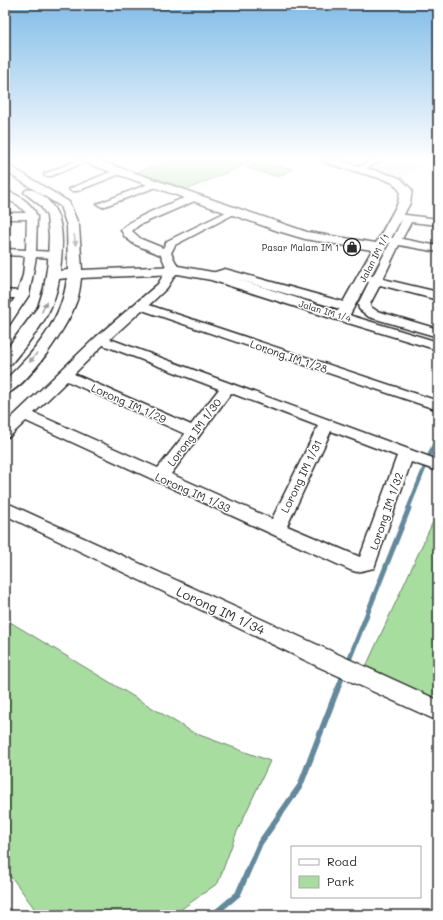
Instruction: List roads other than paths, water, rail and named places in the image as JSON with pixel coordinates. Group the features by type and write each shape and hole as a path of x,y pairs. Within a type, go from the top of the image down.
{"street":[{"path":"5,322 23,295 29,273 32,216 30,210 22,203"},
{"path":"5,361 35,324 46,305 55,255 53,216 48,207 43,203"},
{"path":"5,389 16,379 57,326 68,305 74,274 76,247 71,214 63,203"},
{"path":"5,433 101,340 163,286 173,269 166,253 128,234 126,230 135,223 182,203"},
{"path":"208,203 305,235 382,243 398,242 438,249"},
{"name":"Jalan IM 1/1","path":"345,312 382,243 403,217 405,203"},
{"path":"166,253 171,243 177,238 233,212"},
{"path":"5,216 32,216"},
{"path":"403,217 438,222"},
{"name":"Jalan IM 1/4","path":"403,217 398,242 364,304 365,309 373,314 438,333"},
{"path":"5,252 55,255"},
{"name":"Jalan IM 1/4","path":"52,276 173,269 213,276 345,312 438,346"},
{"path":"364,277 438,296"},
{"path":"5,294 23,295"},
{"name":"Lorong IM 1/28","path":"141,306 438,406"},
{"path":"101,340 438,466"},
{"name":"Lorong IM 1/29","path":"65,375 194,432"},
{"name":"Lorong IM 1/30","path":"160,477 228,387"},
{"name":"Lorong IM 1/33","path":"24,414 276,529 357,565 363,565"},
{"name":"Lorong IM 1/31","path":"276,529 327,424"},
{"name":"Lorong IM 1/32","path":"363,565 368,563 413,457"},
{"name":"Lorong IM 1/34","path":"5,508 326,660 362,675 438,711"}],"waterway":[{"path":"408,509 438,434"},
{"path":"347,665 409,508"},
{"path":"337,691 344,673"},
{"path":"213,915 238,894 260,843 300,786 337,690"}],"place":[{"name":"Pasar Malam IM 1","path":"352,247"}]}
